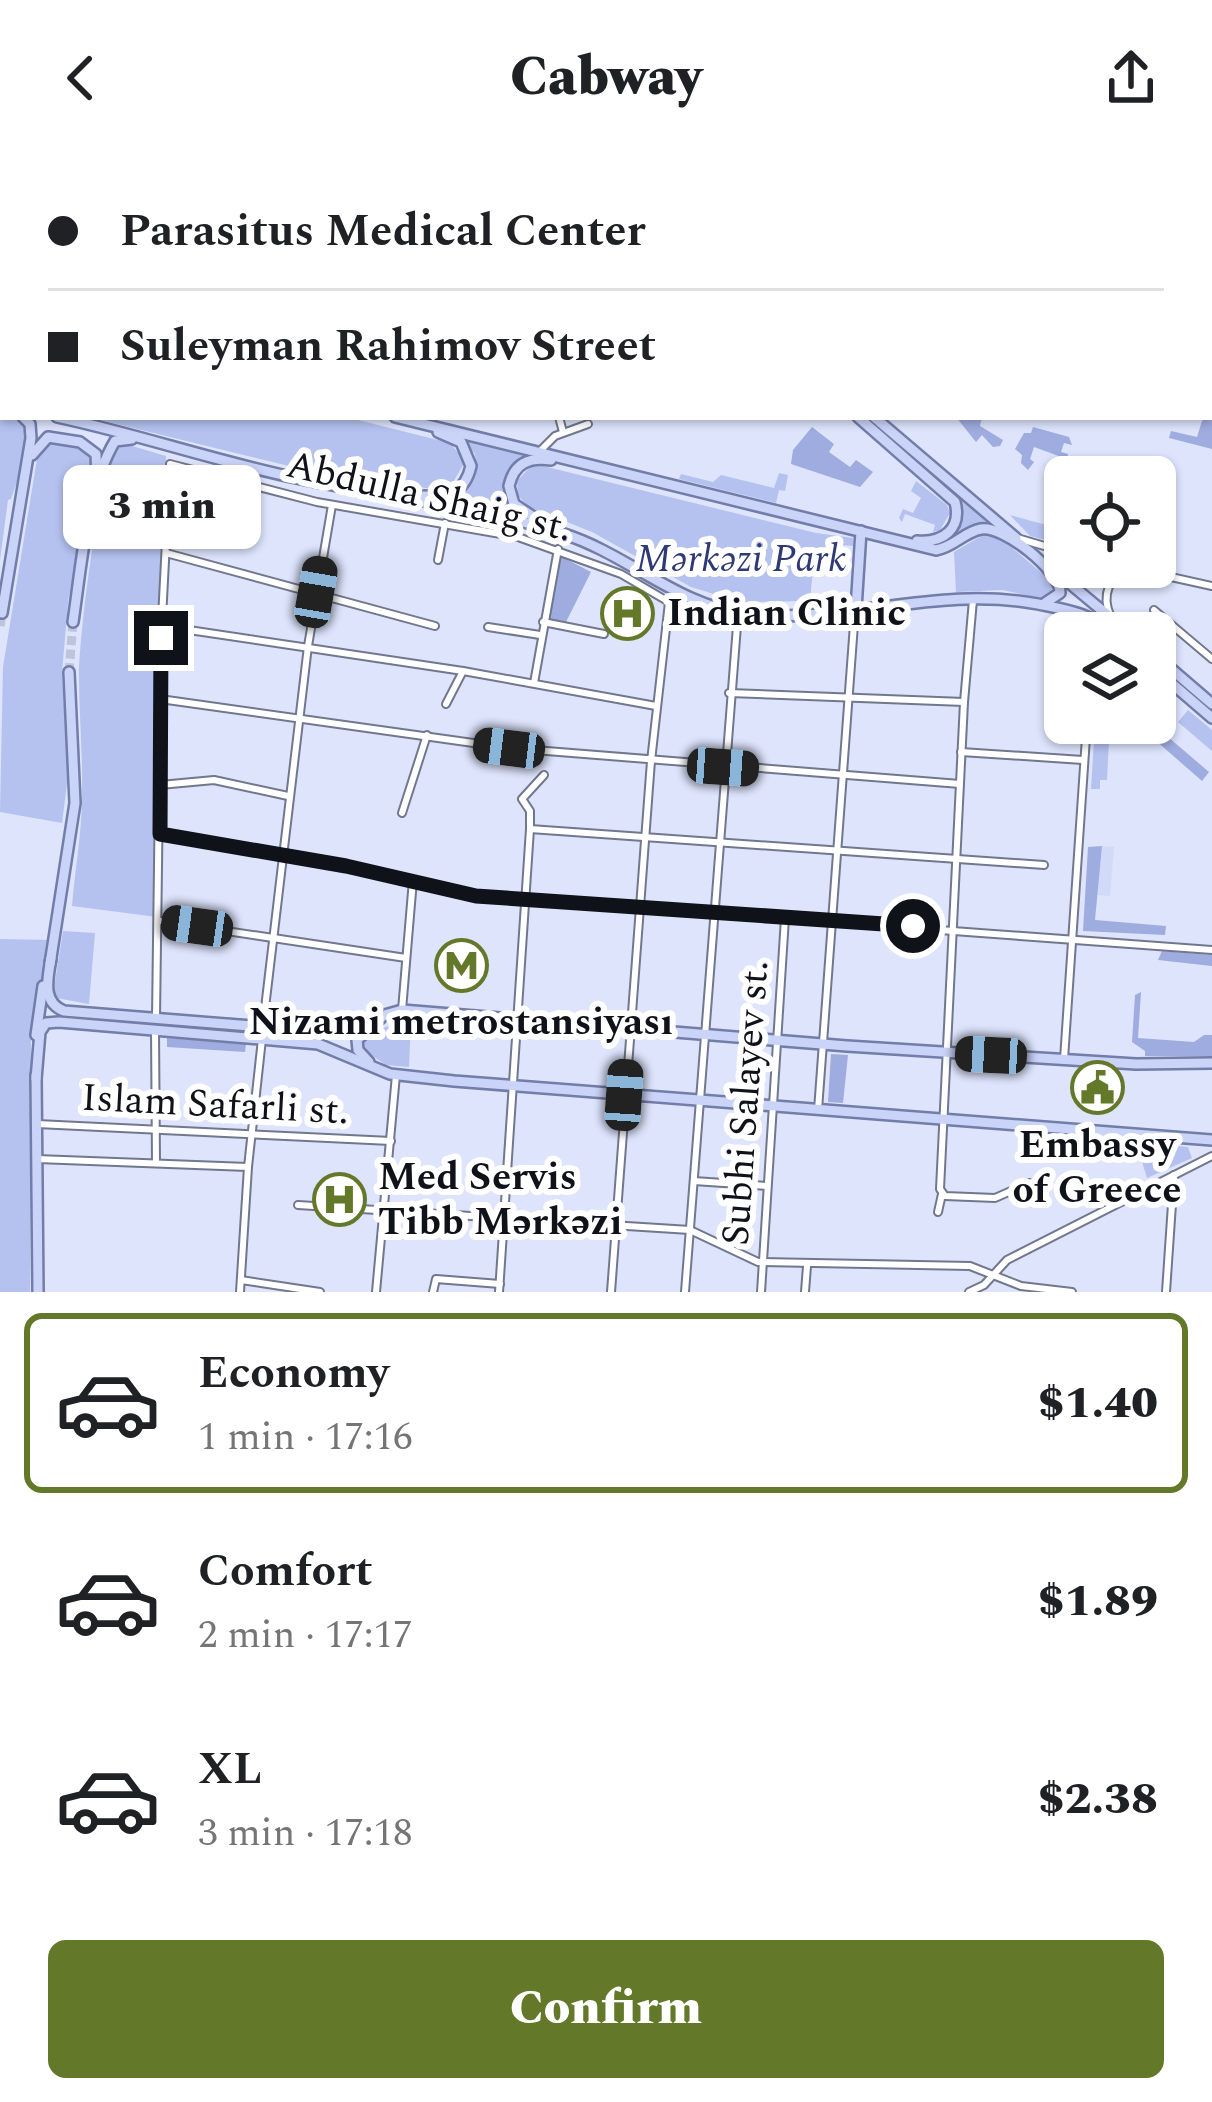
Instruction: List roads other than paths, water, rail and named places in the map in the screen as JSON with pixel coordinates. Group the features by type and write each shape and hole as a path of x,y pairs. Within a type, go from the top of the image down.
{"main road":[{"path":"2,613 32,430 24,420"},
{"path":"69,420 299,479 562,533"},
{"path":"389,494 452,495 464,484 471,466 466,448 457,439 402,420"},
{"path":"412,420 944,549 974,531 989,529 1044,563"},
{"path":"862,420 950,494 957,507 956,521 945,537 931,542 900,539"},
{"path":"878,420 1044,562"},
{"path":"23,486 35,448 45,439 80,442 94,451 98,464 95,496 73,622"},
{"path":"95,496 115,441 155,441"},
{"path":"567,460 526,461 514,470 509,486 519,509 705,604 738,613 788,615 973,596 1075,612"},
{"path":"856,609 861,531"},
{"path":"1034,603 1051,602 1060,588"},
{"path":"1075,588 1104,612"},
{"path":"69,672 75,803 48,991 56,1008 155,1024"},
{"path":"1176,674 1212,704"},
{"path":"1176,687 1212,718"},
{"path":"38,1292 36,1022 51,958"},
{"path":"37,1078 40,1032 46,1023 155,1024 262,1033 335,1031 396,1010 823,1044 1212,1063"},
{"path":"383,1072 363,1057 356,1043 363,1031 396,1010"},
{"path":"262,1033 331,1047 396,1075 1212,1140"}],"street":[{"path":"560,420 563,432"},
{"path":"540,452 548,440 588,424"},
{"name":"Abdulla Shaig st.","path":"166,554 170,464 332,505 445,523 558,549 621,574 669,602"},
{"path":"240,1292 251,1132 281,855 332,505"},
{"path":"438,560 445,523"},
{"path":"1014,536 1044,545"},
{"path":"534,683 558,549"},
{"path":"156,1163 160,699 166,554 434,626"},
{"path":"1176,578 1212,586"},
{"path":"611,1292 656,706 669,602 676,590"},
{"path":"938,1212 973,596"},
{"path":"1062,608 1070,612"},
{"path":"818,1110 856,609"},
{"path":"1154,610 1212,659"},
{"path":"686,1292 738,613"},
{"path":"543,622 604,634"},
{"path":"162,626 463,671 656,706"},
{"path":"488,627 540,635"},
{"path":"446,704 463,671"},
{"path":"729,693 964,702"},
{"path":"160,699 509,748 960,784"},
{"path":"402,813 427,735"},
{"path":"1064,1059 1085,744"},
{"path":"961,752 1084,760"},
{"path":"523,797 544,775"},
{"path":"160,785 214,780 288,796"},
{"path":"433,1292 436,1280 500,1288 530,829 530,811 523,797 514,793"},
{"path":"530,829 1044,865"},
{"path":"160,834 476,896 1212,950"},
{"path":"396,1010 413,880"},
{"name":"Subhi Salayev st.","path":"761,1292 785,918"},
{"path":"159,921 406,958"},
{"path":"376,1292 396,1075"},
{"name":"Islam Safarli st.","path":"37,1124 391,1141"},
{"path":"969,1292 984,1285 1006,1260 1212,1156"},
{"path":"37,1159 248,1167"},
{"path":"1166,1292 1174,1175"},
{"path":"694,1181 767,1186"},
{"path":"942,1194 995,1198 1029,1184"},
{"path":"298,1205 690,1230 763,1263 970,1266 1031,1290 1072,1292"},
{"path":"805,1292 807,1265"},
{"path":"241,1280 320,1292"}],"tunnel":[{"path":"0,626 2,613"},
{"path":"69,672 73,622"}],"place":[{"name":"Indian Clinic","path":"628,613"},
{"name":"Nizami metrostansiyası","path":"461,965"},
{"name":"Embassy of Greece","path":"1097,1088"},
{"name":"Med Servis Tibb Mərkəzi","path":"339,1199"}],"park label":[{"name":"Mərkəzi Park","path":"741,559"}]}
